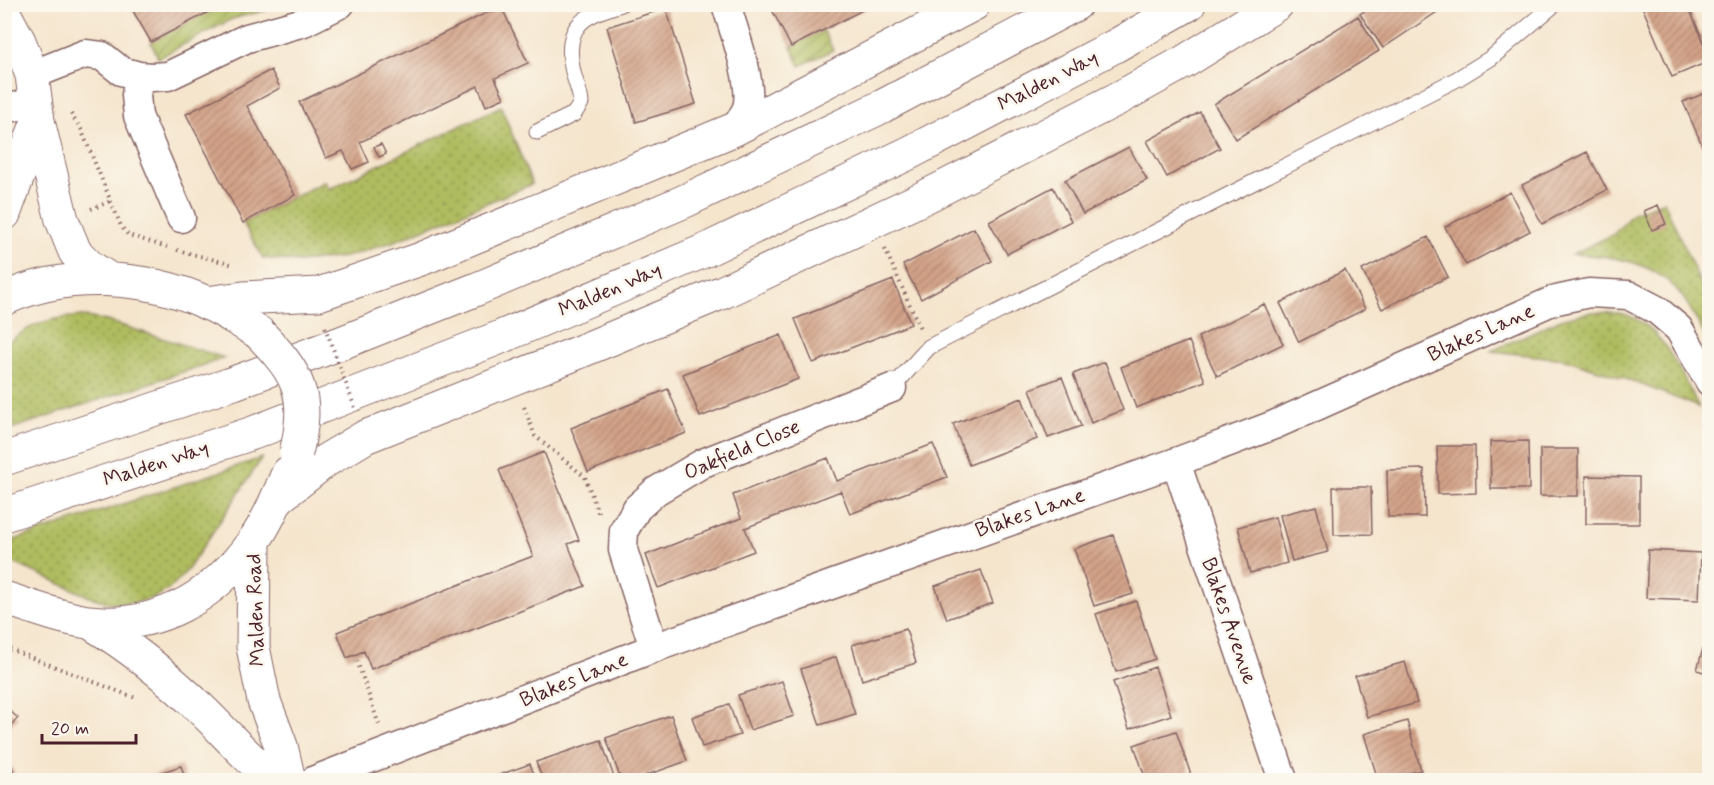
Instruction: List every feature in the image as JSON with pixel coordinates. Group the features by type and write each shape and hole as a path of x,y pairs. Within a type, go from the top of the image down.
{"main road":[{"path":"207,303 243,298 319,294 421,259 735,129 974,4"},
{"path":"4,459 234,383 330,347 477,289 674,206 882,107 1076,4"},
{"name":"Malden Way","path":"4,515 253,433 496,339 706,250 909,153 1115,46 1189,4"},
{"path":"277,499 325,461 365,437 723,292 923,198 1132,91 1184,62 1277,4"},
{"path":"4,13 19,41 35,99 62,220 75,252 90,267 110,279"},
{"path":"4,214 35,99"},
{"path":"4,299 44,285 76,280 110,279 164,289 207,303 259,333 277,352 295,377 303,403 302,428 296,453 277,499 254,542 224,576 193,601 160,616 127,623 88,622 42,611 4,598"},
{"name":"Malden Road","path":"254,542 253,647 264,701 281,746 289,780"},
{"path":"88,622 152,664 263,771 276,780"}],"street":[{"path":"4,109 35,99 85,54 102,56 121,71 139,76 168,76 247,38 303,22 340,4"},
{"path":"726,4 749,92 747,108 735,129"},
{"path":"139,76 136,95 138,116 181,218"},
{"name":"Blakes Lane","path":"315,780 654,648 1176,462 1319,406 1552,301 1589,293 1628,295 1658,310 1679,329 1710,382"},
{"name":"Oakfield Close","path":"624,530 637,508 656,491 703,463 892,388"},
{"name":"Blakes Avenue","path":"1176,462 1283,780"},
{"path":"624,530 623,550 654,648"}],"lane":[{"path":"537,132 574,114 581,103 579,87 572,69 571,35 583,19 621,4"},
{"path":"892,388 928,347 1457,79 1491,58 1556,4"}],"path":[{"path":"102,177 121,226 128,235 245,267"},
{"path":"84,212 111,201"},
{"path":"880,238 928,347"},
{"path":"325,327 355,408"},
{"path":"520,398 536,436 585,477 600,520 624,530"},
{"path":"4,647 146,702"},
{"path":"356,655 388,752"}],"green space":[{"path":"205,5 263,5 267,10 232,19 158,58 151,42 208,12"},
{"path":"823,30 833,50 800,66 791,47"},
{"path":"501,106 532,184 395,241 346,257 299,262 263,258 243,223 325,181 329,189"},
{"path":"1664,201 1709,303 1709,342 1682,296 1655,272 1615,258 1573,254 1614,234 1633,213"},
{"path":"1592,312 1620,313 1648,327 1659,338 1677,365 1699,407 1632,381 1565,359 1491,351 1563,318"},
{"path":"83,316 111,322 225,358 5,431 5,344 32,326 60,318"},
{"path":"262,458 189,568 174,585 156,597 134,603 111,603 90,597 5,559 5,543"}],"building":[{"path":"139,4 205,4 209,12 151,42 133,11 140,7"},
{"path":"769,4 874,4 791,47"},
{"path":"1375,4 1449,4 1383,48 1360,14"},
{"path":"1641,4 1687,4 1710,56 1710,61 1672,77"},
{"path":"501,6 528,63 495,78 504,98 486,106 478,86 360,142 369,162 352,169 343,151 326,158 299,102"},
{"path":"666,8 696,104 636,122 607,27"},
{"path":"1358,16 1379,51 1236,139 1214,104"},
{"path":"271,70 280,88 247,106 295,195 243,223 186,114"},
{"path":"1710,91 1710,163 1683,102"},
{"path":"1200,112 1220,148 1167,177 1147,141"},
{"path":"381,144 386,154 379,157 374,147"},
{"path":"1129,147 1147,180 1083,214 1065,180"},
{"path":"1587,152 1607,190 1542,224 1522,185"},
{"path":"1053,187 1071,221 1007,254 989,221"},
{"path":"1510,192 1530,231 1466,265 1445,227"},
{"path":"1658,205 1666,224 1652,230 1644,211"},
{"path":"974,228 992,261 921,299 903,265"},
{"path":"1428,237 1448,277 1382,309 1362,270"},
{"path":"1345,270 1365,309 1299,342 1280,303"},
{"path":"893,280 911,324 813,363 795,319"},
{"path":"1264,304 1283,344 1217,376 1198,337"},
{"path":"781,335 798,379 700,417 683,374"},
{"path":"1189,341 1205,381 1136,408 1121,367"},
{"path":"1105,362 1123,410 1091,423 1073,374"},
{"path":"1062,377 1081,426 1048,438 1030,389"},
{"path":"668,389 686,433 588,472 571,428"},
{"path":"1022,398 1037,439 969,465 953,424"},
{"path":"1528,441 1529,489 1491,489 1490,442"},
{"path":"933,444 947,477 850,514 841,491 745,528 754,551 658,588 646,555 741,518 733,495 828,458 837,481"},
{"path":"1437,446 1475,446 1476,493 1438,494"},
{"path":"1540,449 1578,449 1578,496 1540,496"},
{"path":"544,452 579,540 568,544 585,586 371,669 364,651 347,658 337,632 533,556 499,470"},
{"path":"1424,469 1425,517 1388,517 1387,470"},
{"path":"1586,476 1639,477 1639,524 1586,524"},
{"path":"1333,487 1371,487 1372,534 1334,535"},
{"path":"1316,506 1328,552 1292,561 1280,515"},
{"path":"1275,517 1287,563 1250,573 1238,527"},
{"path":"1113,535 1133,594 1094,606 1074,549"},
{"path":"1648,550 1701,553 1699,600 1646,598"},
{"path":"981,570 993,603 947,619 935,586"},
{"path":"1136,601 1155,659 1116,672 1096,614"},
{"path":"1710,627 1710,674 1697,670"},
{"path":"906,629 916,663 862,680 852,645"},
{"path":"836,657 855,714 820,725 801,669"},
{"path":"1405,662 1417,703 1367,717 1355,676"},
{"path":"1155,667 1171,715 1129,729 1113,682"},
{"path":"782,681 794,716 750,730 738,695"},
{"path":"729,704 740,735 702,747 692,717"},
{"path":"4,706 18,718 4,732"},
{"path":"671,715 687,761 633,780 621,780 606,738"},
{"path":"1407,721 1421,770 1378,780 1364,734"},
{"path":"1176,731 1192,778 1146,780 1134,745"},
{"path":"601,740 615,780 543,780 536,762"},
{"path":"530,764 536,780 485,780"},
{"path":"181,766 186,780 137,780"},
{"path":"12,767 16,780 4,780 4,769"}]}
